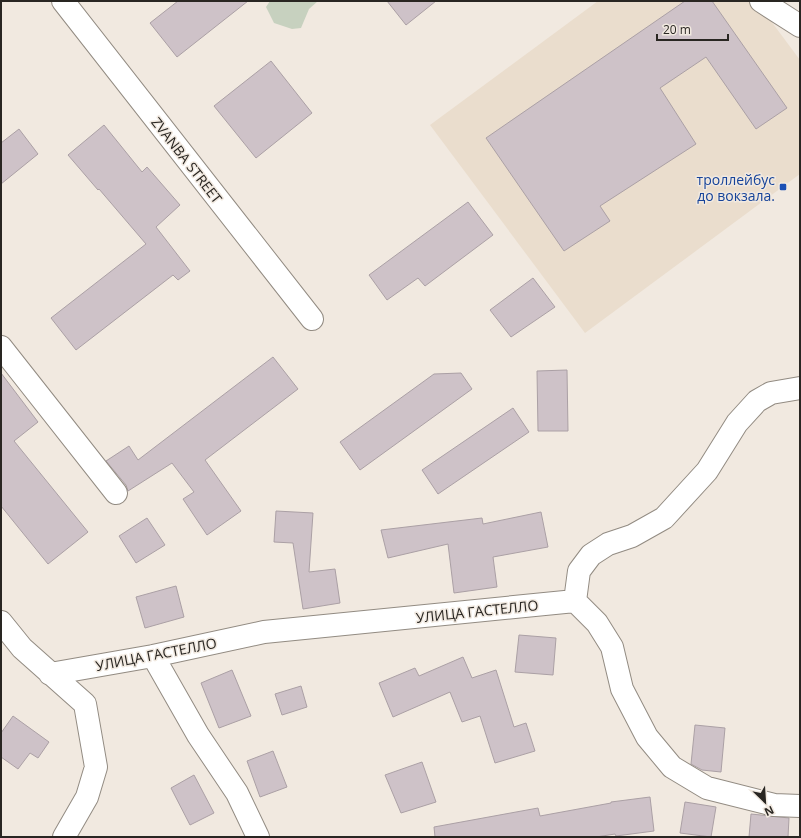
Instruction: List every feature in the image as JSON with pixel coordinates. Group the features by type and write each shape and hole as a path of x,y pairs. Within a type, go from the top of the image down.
{"street":[{"name":"ZVANBA STREET","path":"63,1 312,318"},
{"path":"761,1 800,26"},
{"path":"1,347 116,493"},
{"path":"800,388 771,393 757,401 737,423 707,471 664,518 632,536 608,544 591,556 580,571 575,601 598,623 612,647 622,689 648,737 672,767 707,788 774,805 800,806"},
{"name":"УЛИЦА ГАСТЕЛЛО","path":"50,674 153,656 264,632 575,601"},
{"path":"1,622 22,648 85,704 96,767 87,797 64,837"},
{"path":"153,656 198,735 237,792 258,837"}],"shaded area":[{"path":"598,1 756,1 800,60 800,174 585,333 430,125"}],"green space":[{"path":"270,1 318,1 309,9 301,28 292,29 274,23 266,7"}],"building":[{"path":"178,1 248,1 177,57 150,23"},
{"path":"387,1 436,1 406,25"},
{"path":"685,1 712,1 787,108 756,129 706,57 660,88 696,144 600,206 610,221 564,251 486,138"},
{"path":"271,61 312,113 256,158 214,106"},
{"path":"104,125 142,172 147,167 180,205 156,227 190,271 178,280 173,275 76,350 51,318 146,244 68,155"},
{"path":"19,129 38,154 1,184 1,143"},
{"path":"468,202 493,235 425,286 418,278 387,300 369,275"},
{"path":"533,278 555,307 511,337 490,310"},
{"path":"273,357 298,389 205,460 241,511 207,535 183,499 194,492 172,463 128,491 126,485 106,461 129,446 138,460"},
{"path":"567,370 568,431 538,431 537,371"},
{"path":"1,373 38,422 14,441 88,532 48,564 1,506"},
{"path":"461,373 472,389 360,470 340,442 434,374"},
{"path":"513,408 529,432 438,494 422,470"},
{"path":"276,511 313,513 309,572 335,569 340,603 303,609 293,543 274,542"},
{"path":"541,512 548,547 493,557 497,587 454,593 448,544 388,558 381,530 482,518 483,524"},
{"path":"147,518 165,545 136,563 119,536"},
{"path":"176,586 184,617 145,628 136,597"},
{"path":"519,635 556,638 553,675 515,672"},
{"path":"463,657 472,678 496,670 514,727 526,723 535,751 495,763 480,716 462,722 450,692 393,717 379,683 415,668 419,676"},
{"path":"232,670 251,716 219,728 201,683"},
{"path":"301,686 307,707 282,715 275,694"},
{"path":"13,716 49,742 38,758 30,753 18,769 1,757 1,733"},
{"path":"695,725 725,728 721,772 702,770 691,764"},
{"path":"273,751 287,787 260,797 247,761"},
{"path":"422,762 436,802 401,813 385,775"},
{"path":"194,775 214,813 190,825 171,788"},
{"path":"650,797 654,831 596,837 435,837 434,827 538,808 540,816 611,802"},
{"path":"685,802 716,807 711,837 680,833"},
{"path":"751,814 789,818 788,837 749,837"}],"place":[{"name":"троллейбус до вокзала.","path":"783,187"}]}
